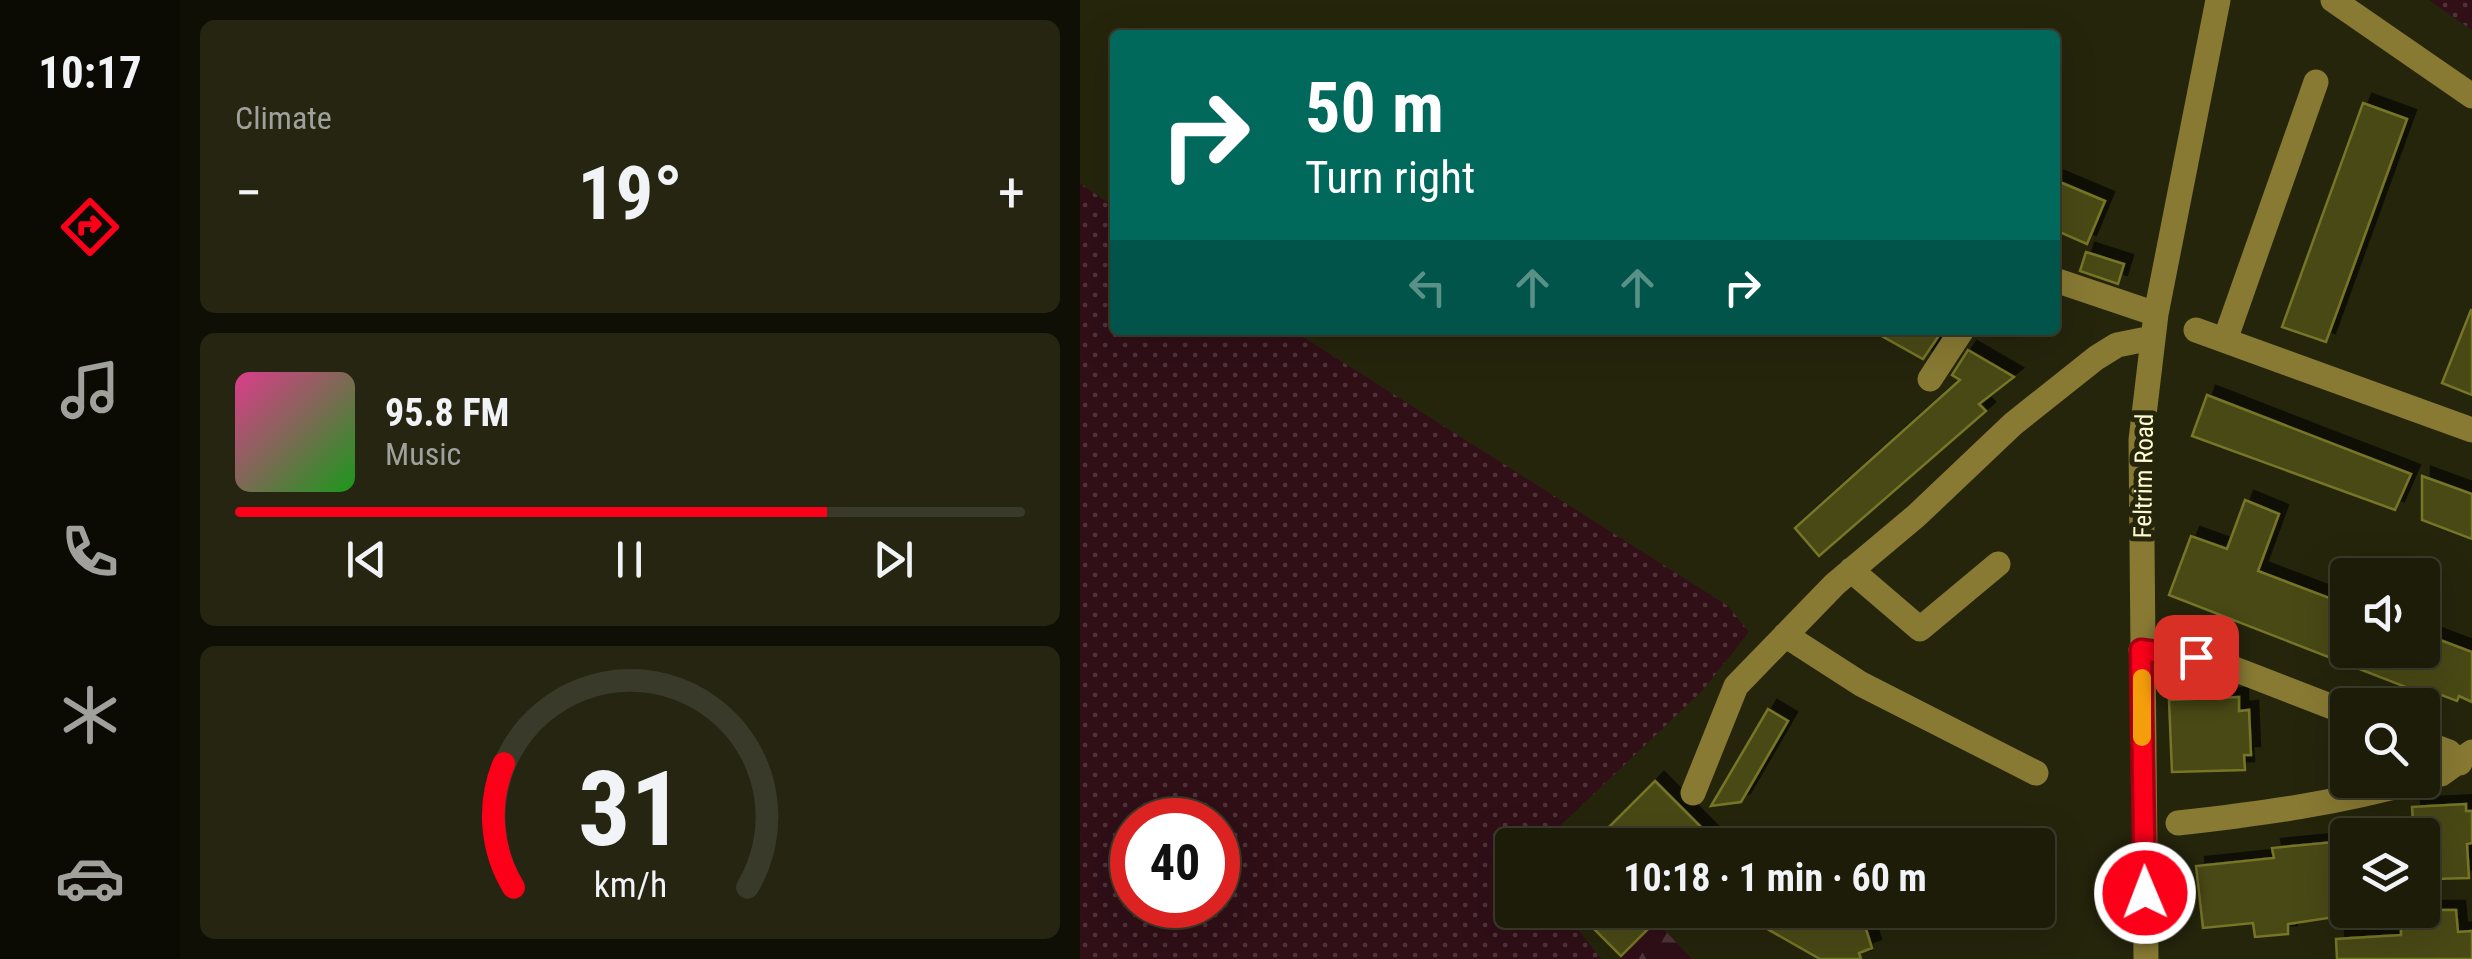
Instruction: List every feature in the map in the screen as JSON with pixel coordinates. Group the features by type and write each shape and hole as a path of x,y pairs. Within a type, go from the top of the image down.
{"street":[{"name":"Feltrim Road","path":"2146,959 2140,440 2154,326 2218,0"},
{"path":"2334,0 2472,96"},
{"path":"2225,340 2316,82"},
{"path":"2060,282 2154,326"},
{"path":"1693,794 1736,686 1785,635 2013,424 2096,358 2154,326"},
{"path":"2196,330 2472,430"},
{"path":"1930,379 1959,335"},
{"path":"1851,570 1920,628 1998,564"},
{"path":"1785,635 1862,684 2036,772"},
{"path":"2141,650 2219,664 2330,706"},
{"path":"2440,749 2466,758"},
{"path":"2440,774 2466,758"},
{"path":"2178,824 2355,798"}],"green space":[{"path":"2429,0 2472,0 2472,30 2469,28"},
{"path":"1080,183 1110,204 1110,335 1300,335 1728,606 1749,632 1702,691 1558,828 1495,828 1495,928 1577,928 1601,959 1080,959"},
{"path":"1649,928 1663,928 1692,959 1619,959"}],"building":[{"path":"2363,103 2407,119 2326,342 2282,327"},
{"path":"2060,182 2105,201 2087,244 2060,232"},
{"path":"2086,252 2124,264 2118,284 2080,271"},
{"path":"2472,310 2472,395 2442,383"},
{"path":"1880,335 1939,335 1923,359"},
{"path":"1968,350 2014,377 1979,404 1986,411 1819,556 1795,528 1960,380 1952,375"},
{"path":"2207,395 2411,474 2395,510 2192,436"},
{"path":"2422,476 2472,494 2472,539 2422,520"},
{"path":"2245,500 2279,514 2258,571 2330,598 2330,658 2169,595 2191,536 2227,549"},
{"path":"2440,640 2472,652 2472,702 2440,694 2440,688 2408,688 2357,668 2440,668"},
{"path":"2239,697 2239,711 2249,710 2251,755 2244,755 2245,770 2172,772 2169,700"},
{"path":"1768,709 1788,721 1741,802 1711,806"},
{"path":"1655,781 1702,828 1608,828"},
{"path":"2466,804 2466,811 2472,811 2472,843 2467,844 2469,878 2440,879 2440,818 2413,818 2412,807"},
{"path":"2330,842 2330,918 2288,924 2288,934 2255,937 2253,923 2203,928 2196,866 2274,858 2272,848"},
{"path":"2440,910 2456,910 2458,932 2472,931 2472,959 2337,959 2336,939 2401,935 2401,928 2440,928"},
{"path":"1593,928 1649,928 1621,956"},
{"path":"1766,928 1866,928 1872,948 1859,953 1861,959 1820,959"}],"slow traffic":[{"path":"2142,678 2142,737"}],"route":[{"path":"2145,893 2141,650 2196,657"}]}
